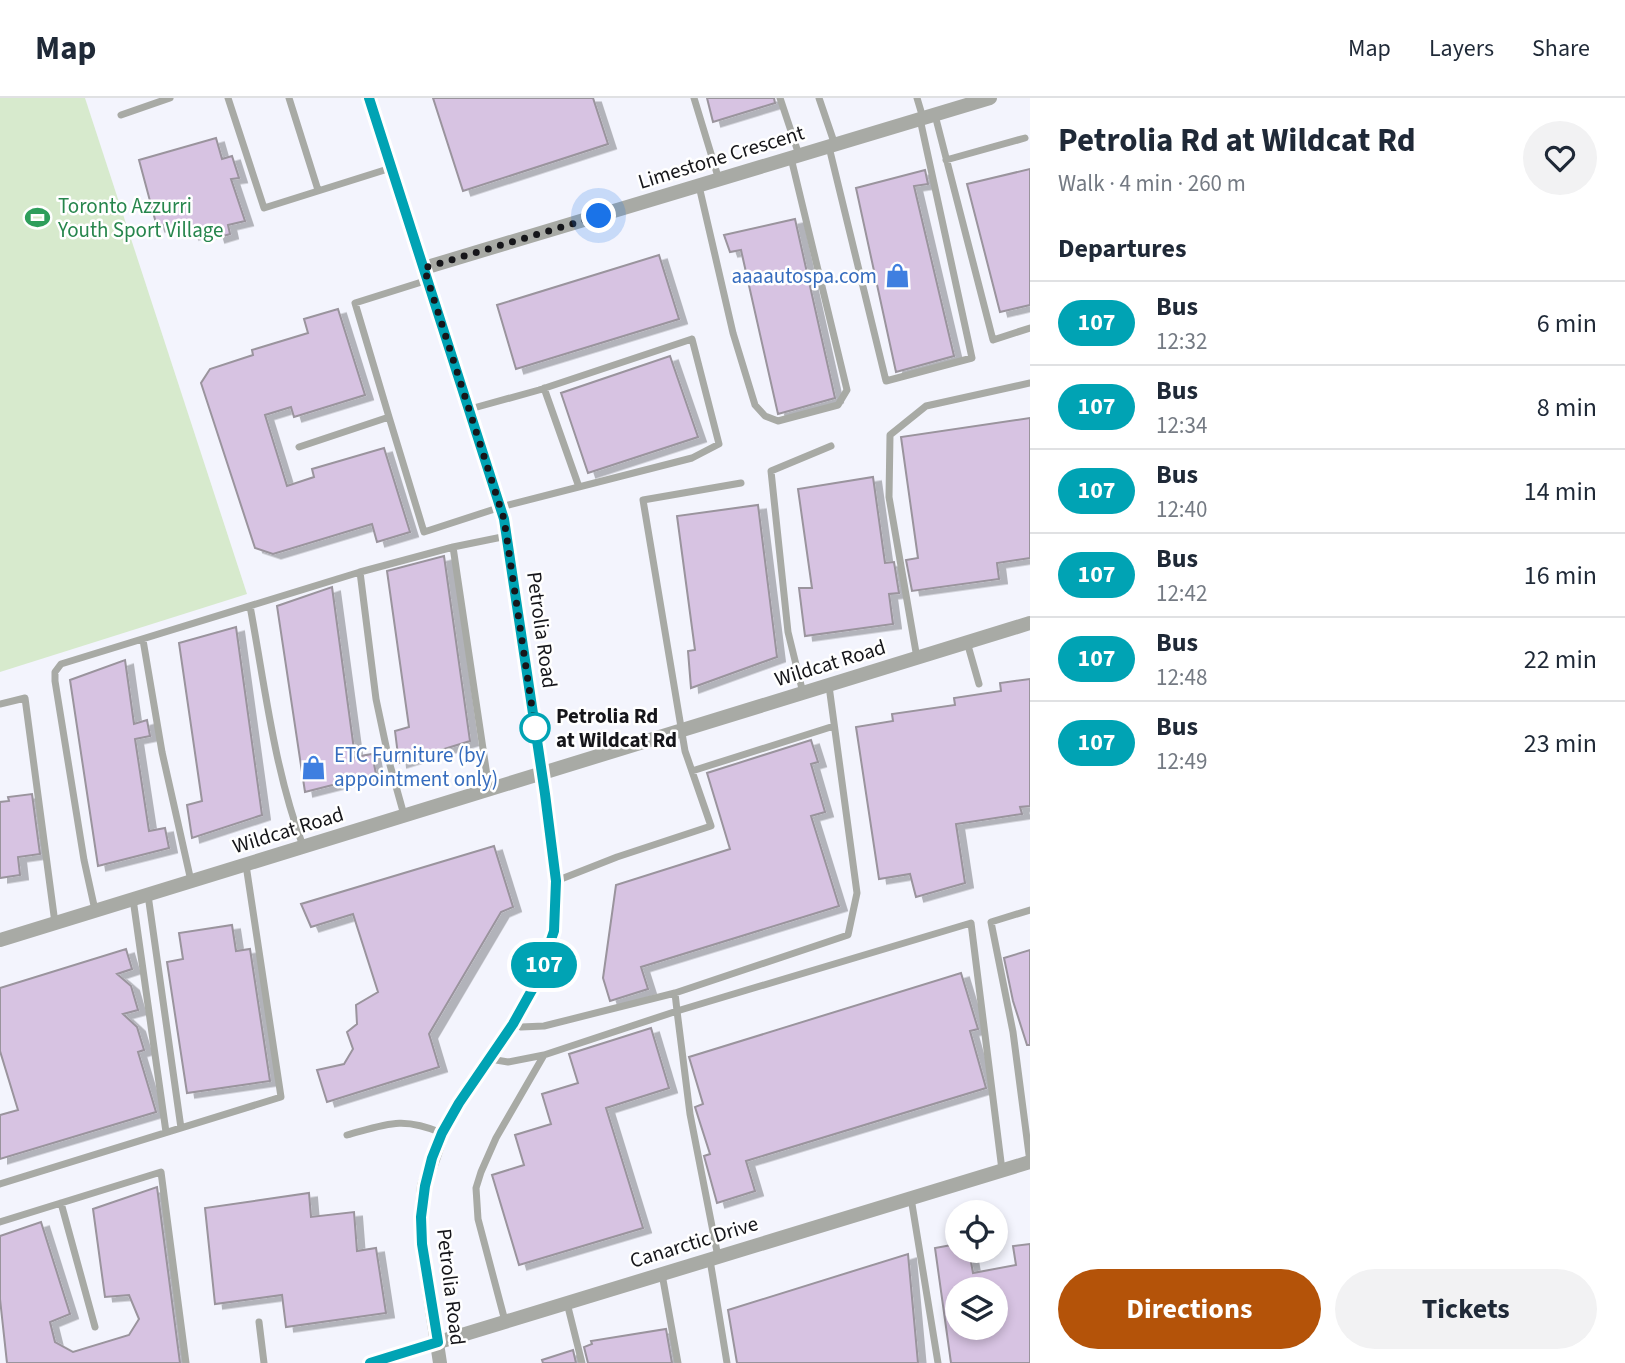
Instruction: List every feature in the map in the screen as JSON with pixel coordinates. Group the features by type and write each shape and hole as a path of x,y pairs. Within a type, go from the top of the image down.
{"street":[{"name":"Petrolia Road","path":"369,98 508,536 556,881 556,914 547,957 537,981 513,1024 442,1133 425,1186 421,1217 422,1244 440,1363"},
{"name":"Limestone Crescent","path":"426,274 699,186 990,98"},
{"name":"Wildcat Road","path":"0,940 1030,623"},
{"name":"Canarctic Drive","path":"370,1363 1030,1162"}],"lane":[{"path":"121,115 170,98"},
{"path":"228,98 264,208 392,168"},
{"path":"289,98 318,190"},
{"path":"694,98 719,180"},
{"path":"699,186 733,333 755,405 765,416 778,421 838,405 846,390 780,98"},
{"path":"819,98 886,382 972,358 931,165 926,117"},
{"path":"917,98 946,160 993,340 1030,328"},
{"path":"946,160 1026,138"},
{"path":"426,274 355,303 424,532 501,507 692,458 719,444 692,340 470,410"},
{"path":"918,657 889,496 890,435 926,406 1030,383"},
{"path":"544,388 579,487"},
{"path":"299,447 389,416"},
{"path":"803,693 788,632 771,471 831,446"},
{"path":"556,881 617,857 711,826 681,731 643,500 741,483"},
{"path":"95,911 55,681 55,672 61,664 359,572 453,547 508,536"},
{"path":"453,547 489,789"},
{"path":"359,572 376,699 404,816"},
{"path":"250,606 279,767 288,807 304,847"},
{"path":"143,640 162,752 191,882"},
{"path":"967,642 979,684"},
{"path":"513,1024 521,1027 544,1026 675,993 848,935 857,893 828,685"},
{"path":"0,704 25,698 55,923"},
{"path":"692,771 834,726"},
{"path":"0,1184 281,1097 246,864"},
{"path":"148,895 181,1128"},
{"path":"133,899 166,1132"},
{"path":"1030,910 991,922 1013,1032 1030,1162"},
{"path":"489,1059 508,1062 544,1055 677,1011 971,923 1002,1170"},
{"path":"675,993 727,1363"},
{"path":"505,1321 478,1219 476,1188 496,1138 544,1055"},
{"path":"347,1135 387,1124 408,1122 442,1133"},
{"path":"0,1222 161,1172 186,1363"},
{"path":"911,1198 938,1363"},
{"path":"61,1203 94,1327"},
{"path":"662,1274 678,1363"},
{"path":"567,1302 582,1363"},
{"path":"258,1322 264,1363"}],"green space":[{"path":"0,98 85,98 247,594 0,672"}],"building":[{"path":"433,98 593,98 608,144 463,191"},
{"path":"707,98 774,98 775,103 713,122"},
{"path":"216,138 222,159 232,156 239,178 231,179 245,221 228,225 230,234 217,238 214,228 191,235 188,226 180,229 179,225 167,228 166,224 157,227 139,160"},
{"path":"1030,169 1030,305 1000,312 967,184"},
{"path":"925,170 928,184 914,186 954,356 896,372 856,188"},
{"path":"795,219 835,398 778,414 741,250 730,252 724,235"},
{"path":"659,255 679,319 516,369 497,305"},
{"path":"338,309 365,395 294,417 291,407 265,415 287,486 314,477 312,469 384,448 410,532 377,542 372,524 273,554 255,548 201,383 210,369 253,355 252,350 308,333 304,319"},
{"path":"670,356 698,437 588,473 561,393"},
{"path":"1030,418 1030,558 997,563 999,579 912,591 906,560 918,558 901,437"},
{"path":"873,477 885,563 894,562 899,593 889,594 893,624 805,636 799,588 812,588 798,489"},
{"path":"758,505 777,657 691,688 688,651 695,650 677,516"},
{"path":"444,556 470,741 399,763 395,731 409,727 387,571"},
{"path":"332,587 355,757 372,754 376,774 305,792 277,606"},
{"path":"236,627 262,815 192,838 187,805 202,801 179,643"},
{"path":"125,660 134,724 147,720 150,736 135,739 149,831 165,828 169,848 98,866 70,680"},
{"path":"1030,679 1030,806 1020,807 1022,814 956,824 965,883 916,897 910,874 879,879 856,727 893,721 892,714 955,705 954,698 1001,691 1000,683"},
{"path":"811,740 818,762 811,764 825,812 811,816 839,906 641,967 648,989 610,1001 603,978 616,885 730,849 707,773"},
{"path":"32,794 40,854 18,857 20,875 0,878 0,802 9,801 8,797"},
{"path":"494,846 513,907 501,912 429,1034 439,1067 327,1102 317,1070 344,1064 353,1049 347,1032 357,1024 356,1005 378,992 353,914 311,927 301,904"},
{"path":"232,925 236,951 250,949 270,1081 187,1093 167,962 183,959 179,933"},
{"path":"126,949 132,969 117,974 131,986 138,1010 123,1014 137,1027 144,1050 138,1052 156,1112 0,1159 0,1115 18,1110 0,1051 0,988"},
{"path":"1030,950 1030,1045 1027,1045 1013,1001 1004,958"},
{"path":"961,973 978,1029 970,1031 986,1088 746,1161 755,1191 717,1203 704,1156 710,1154 695,1107 703,1104 689,1057"},
{"path":"651,1028 669,1088 606,1108 643,1228 519,1265 492,1175 524,1165 515,1135 551,1124 542,1094 578,1083 569,1054"},
{"path":"157,1187 180,1363 7,1363 0,1299 0,1236 41,1222 70,1314 50,1322 55,1342 73,1352 129,1335 139,1319 129,1295 105,1297 93,1209"},
{"path":"309,1193 311,1217 354,1212 357,1251 376,1248 386,1313 286,1327 282,1295 215,1304 205,1208"},
{"path":"1030,1244 1030,1363 951,1363 948,1340 1008,1340 1008,1277 945,1277 945,1320 935,1248 945,1246 945,1263 971,1263 973,1273 1016,1265 1013,1246"},
{"path":"908,1254 918,1363 737,1363 728,1310"},
{"path":"666,1329 672,1363 588,1363 584,1347 592,1344 591,1341"},
{"path":"573,1350 576,1363 543,1363 542,1360"}],"bus line":[{"name":"107","path":"369,98 504,519 556,881 554,931 537,981 513,1024 459,1103 442,1133 428,1172 421,1217 422,1244 438,1342 370,1363"}],"place":[{"name":"Toronto Azzurri Youth Sport Village","path":"38,218"},
{"name":"aaaautospa.com","path":"897,276"},
{"name":"Petrolia Rd at Wildcat Rd","path":"535,728"},
{"name":"ETC Furniture (by appointment only)","path":"314,767"}],"route":[{"path":"535,728 504,519 424,268 599,216"}]}
